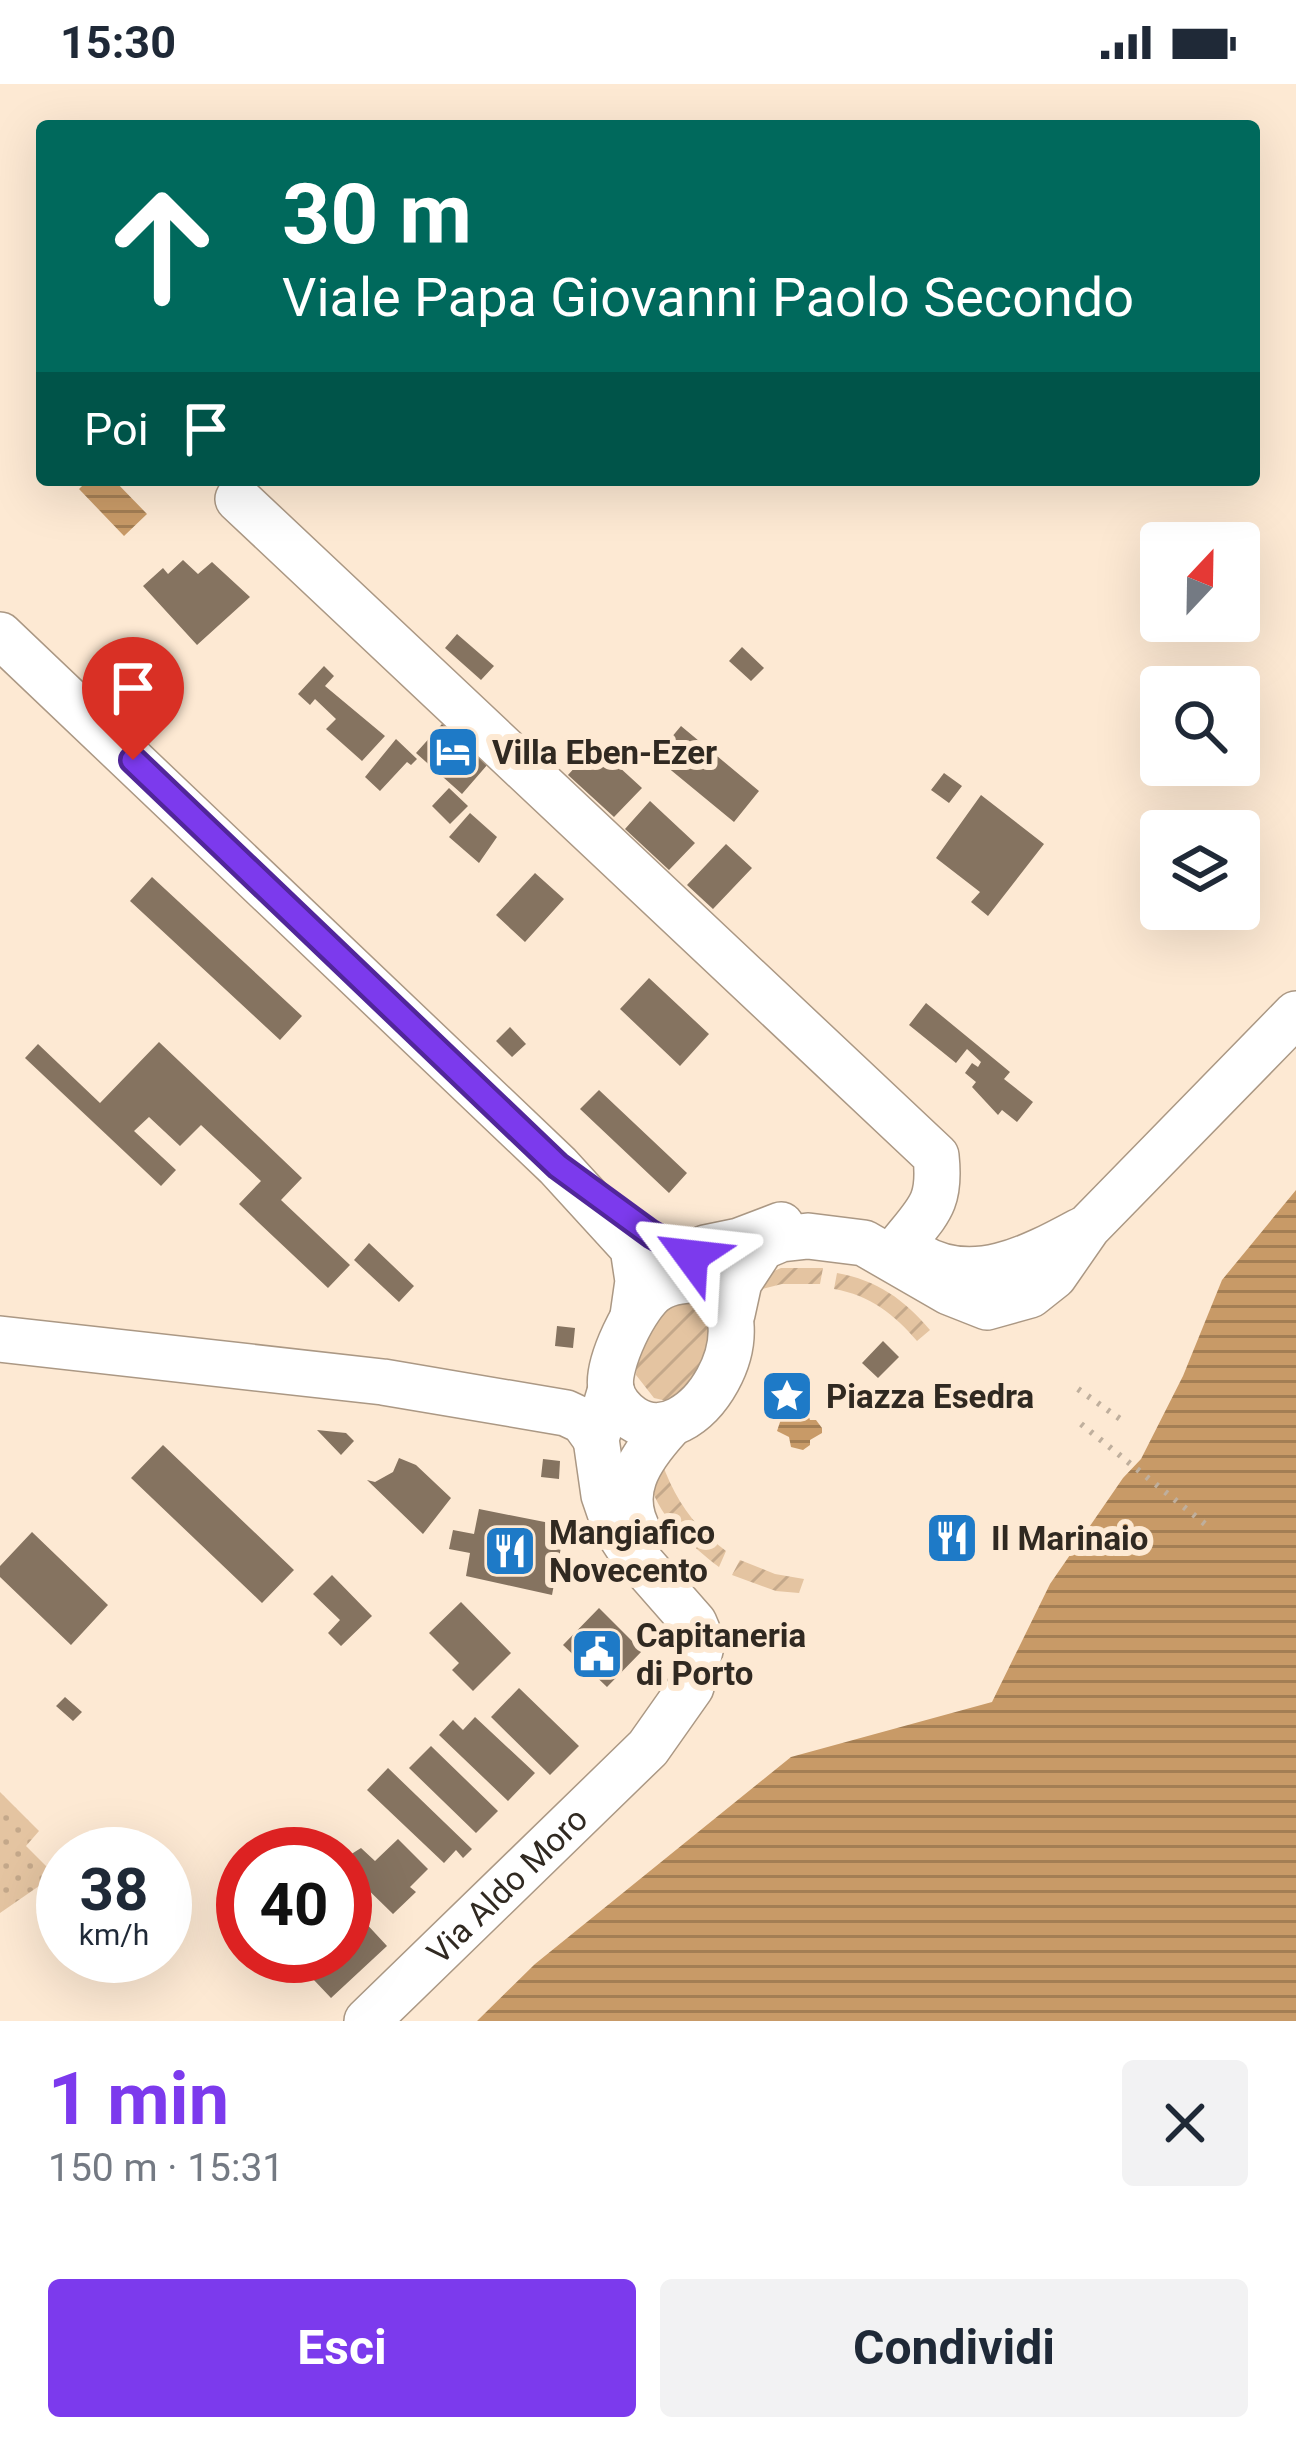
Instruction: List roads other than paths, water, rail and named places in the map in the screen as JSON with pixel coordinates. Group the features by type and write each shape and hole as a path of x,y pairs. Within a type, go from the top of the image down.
{"street":[{"path":"238,499 936,1156 939,1186 931,1207 901,1245"},
{"path":"0,635 558,1166 633,1249 638,1281 615,1375 604,1495 614,1527 694,1623 702,1642 691,1687 649,1748"},
{"path":"615,1375 691,1250 808,1221 852,1226 901,1245 930,1263 1030,1295 1054,1276 1088,1227 1296,1014"},
{"path":"558,1166 651,1234 691,1250 727,1302 731,1342 723,1370 704,1400 657,1427 633,1471 629,1492 632,1522 671,1577 718,1629 723,1666 711,1696 684,1725 649,1748"},
{"path":"727,1302 762,1247 808,1236 864,1244 967,1301 987,1307 999,1287 1046,1250 1088,1227"},
{"path":"0,1340 383,1382 566,1413 615,1375 680,1280 702,1279 727,1302"},
{"path":"383,1382 569,1384 591,1376 615,1375"},
{"path":"615,1375 657,1427"},
{"name":"Via Aldo Moro","path":"367,2021 649,1748"}],"place":[{"name":"Villa Eben-Ezer","path":"453,752"},
{"name":"Piazza Esedra","path":"787,1396"},
{"name":"Il Marinaio","path":"952,1538"},
{"name":"Mangiafico Novecento","path":"510,1551"},
{"name":"Capitaneria di Porto","path":"597,1654"}]}
